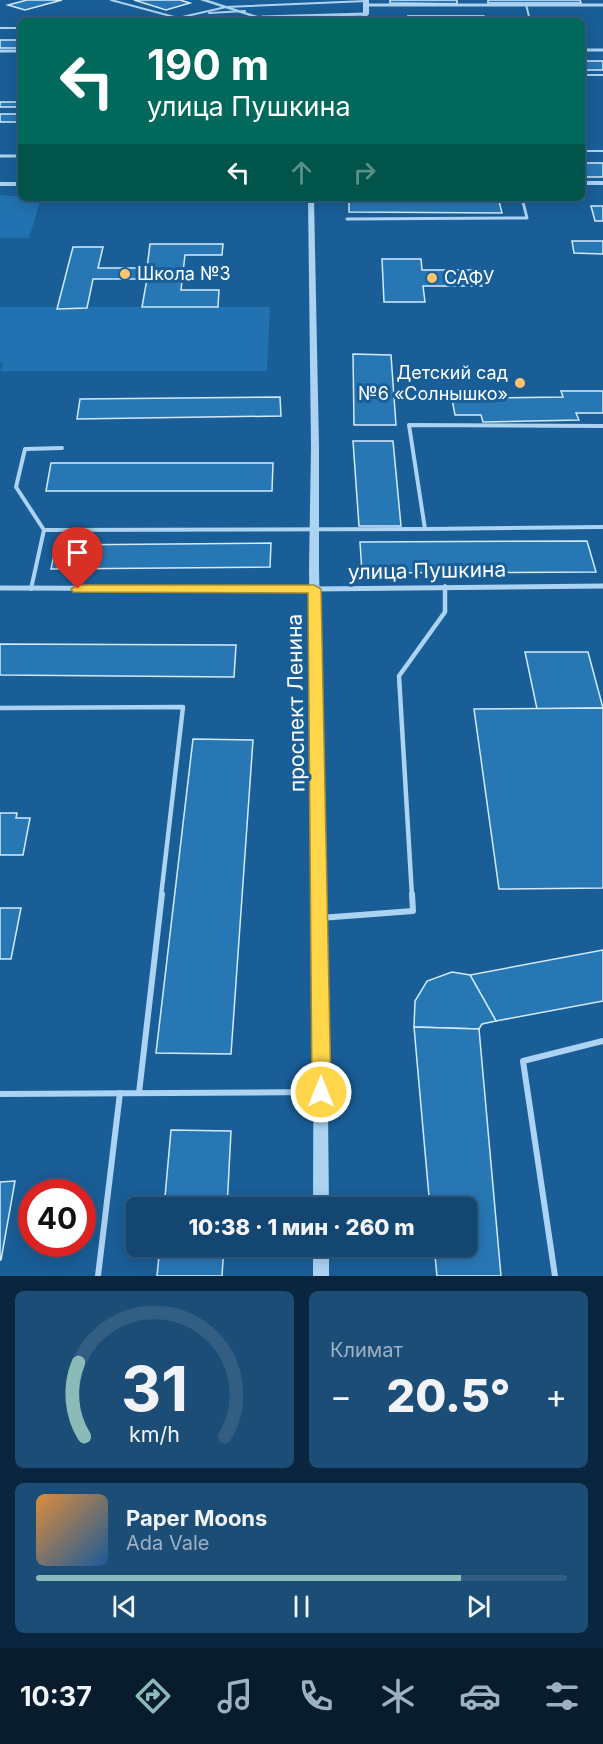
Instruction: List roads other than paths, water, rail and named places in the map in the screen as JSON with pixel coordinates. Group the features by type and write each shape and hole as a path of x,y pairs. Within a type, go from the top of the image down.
{"street":[{"path":"203,0 262,17 366,14"},
{"path":"362,18 366,14 367,2 603,5"},
{"path":"585,50 603,51"},
{"path":"0,51 18,51"},
{"path":"585,183 603,183"},
{"path":"0,184 18,184"},
{"name":"проспект Ленина","path":"311,201 321,1197"},
{"name":"улица Пушкина","path":"0,588 314,589 603,586"},
{"path":"321,1257 321,1276"}],"lane":[{"path":"111,0 174,18"},
{"path":"181,18 226,7 367,2"},
{"path":"526,4 529,18"},
{"path":"195,14 245,11"},
{"path":"0,28 18,28"},
{"path":"585,75 603,75"},
{"path":"585,151 603,151"},
{"path":"0,156 18,156"},
{"path":"347,219 527,218 523,201"},
{"path":"425,529 409,425 603,426"},
{"path":"31,589 44,530 16,487 25,449 62,448"},
{"path":"44,530 603,527"},
{"path":"320,918 413,911 399,676 445,612 445,586"},
{"path":"0,708 183,707 139,1093"},
{"path":"555,1276 523,1061 603,1041"},
{"path":"0,1094 321,1092"},
{"path":"98,1276 120,1093"}],"place":[{"name":"Школа №3","path":"125,274"},
{"name":"САФУ","path":"432,278"},
{"name":"Детский сад №6 «Солнышко»","path":"520,383"}]}
